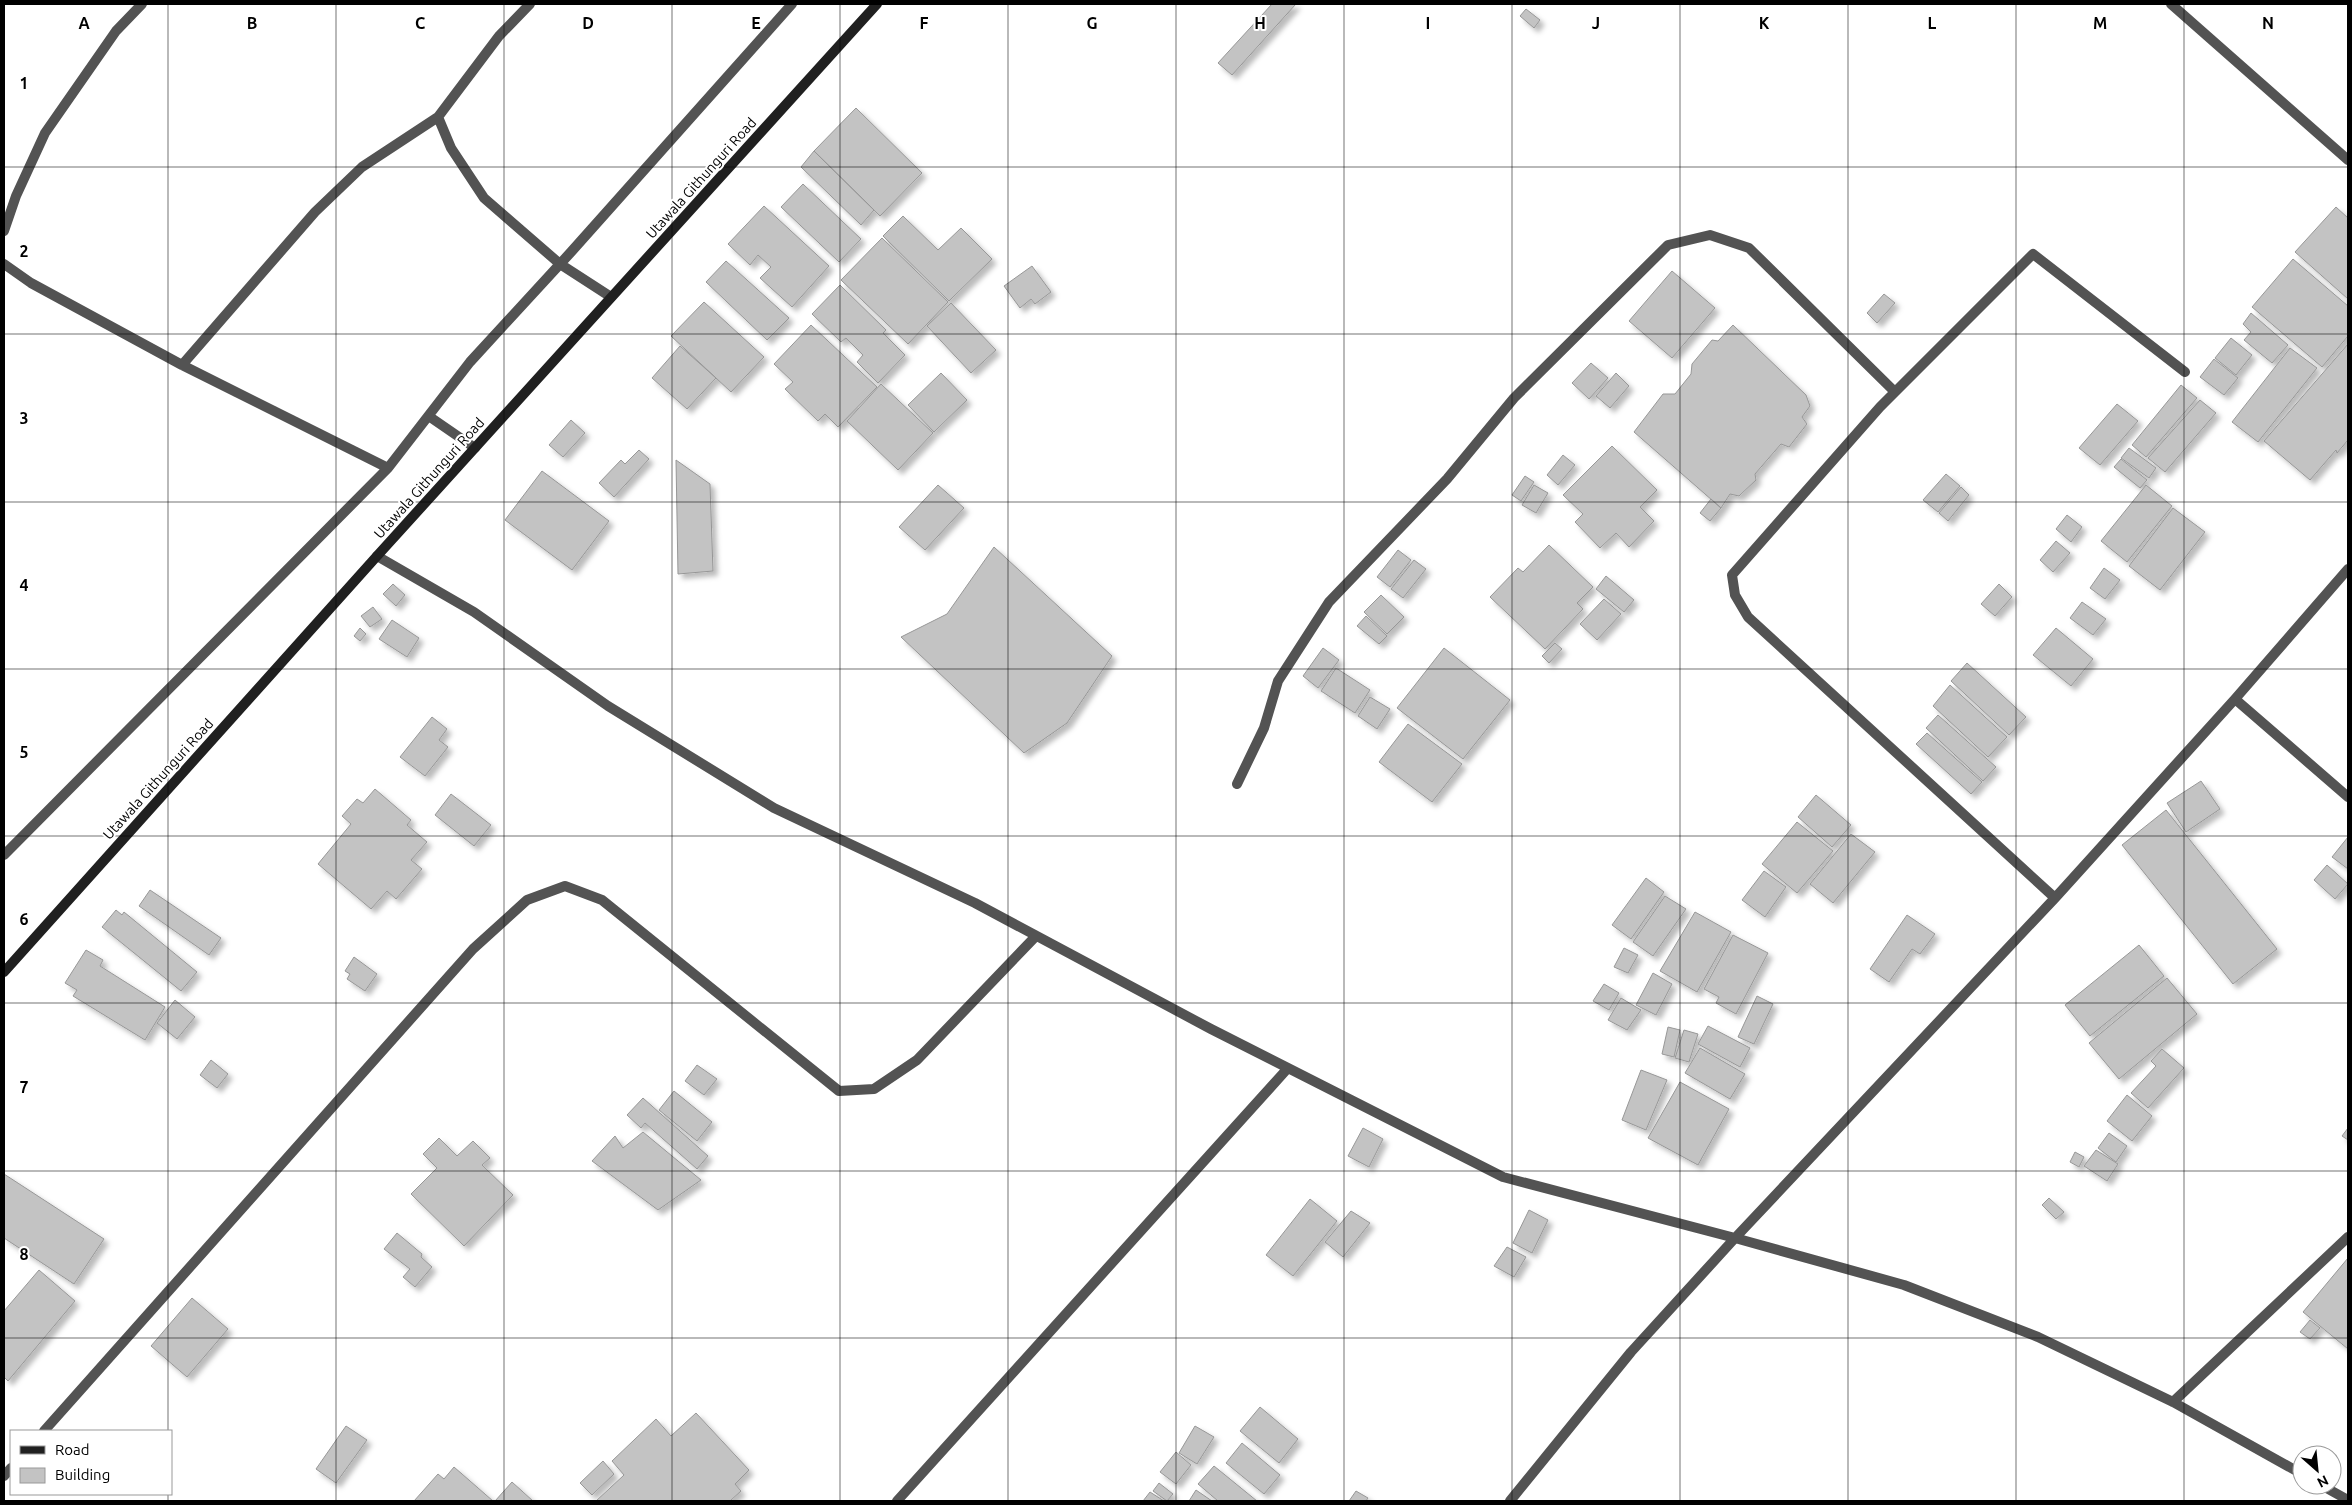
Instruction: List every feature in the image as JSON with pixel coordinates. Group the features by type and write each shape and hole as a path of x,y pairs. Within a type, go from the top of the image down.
{"street":[{"path":"4,231 16,196 45,133 116,31 142,4"},
{"path":"182,365 315,212 362,167 438,117 499,36 530,4"},
{"path":"4,855 388,468 430,417 470,362 792,4"},
{"name":"Utawala Githunguri Road","path":"4,972 377,556 877,4"},
{"path":"2171,4 2348,160"},
{"path":"438,117 452,148 484,198 560,264 611,297"},
{"path":"1236,784 1264,728 1278,681 1329,602 1447,479 1514,398 1668,245 1710,235 1749,248 1895,392"},
{"path":"2055,898 1748,617 1735,595 1732,575 1895,392 2033,254 2185,372"},
{"path":"4,264 31,283 182,365 388,468"},
{"path":"430,417 475,448"},
{"path":"377,556 474,612 608,706 774,808 974,903 1288,1068 1503,1177 1904,1285 2038,1337 2173,1402 2292,1468"},
{"path":"1510,1501 1631,1352 1735,1238 2055,898 2235,699 2348,569"},
{"path":"2235,699 2348,797"},
{"path":"45,1430 473,949 527,900 565,886 602,900 839,1091 874,1089 917,1060 1036,936"},
{"path":"897,1501 1288,1068"},
{"path":"2173,1402 2348,1238"}],"building":[{"path":"1272,4 1296,4 1232,75 1218,63"},
{"path":"1526,9 1540,20 1534,28 1520,16"},
{"path":"856,108 922,173 880,216 814,151"},
{"path":"814,151 874,210 861,225 801,167"},
{"path":"803,184 861,239 839,262 781,207"},
{"path":"764,206 829,266 792,307 760,278 771,267 758,255 750,265 728,244"},
{"path":"2336,207 2348,218 2348,299 2295,252"},
{"path":"903,216 938,250 961,228 992,259 949,301 883,236"},
{"path":"882,238 948,302 908,344 841,280"},
{"path":"2293,259 2348,306 2348,336 2322,367 2252,307"},
{"path":"726,261 789,318 767,340 706,282"},
{"path":"1032,266 1051,292 1035,304 1031,299 1020,308 1004,286"},
{"path":"1672,271 1715,308 1672,358 1629,321"},
{"path":"840,285 886,330 883,333 905,355 878,383 857,362 863,355 846,338 841,342 812,314"},
{"path":"1884,294 1895,303 1877,323 1867,313"},
{"path":"704,302 764,357 731,392 671,336"},
{"path":"951,303 996,350 971,373 927,326"},
{"path":"2251,313 2288,345 2272,363 2244,340 2251,332 2243,324"},
{"path":"811,325 877,387 838,427 825,414 818,421 785,389 793,382 774,364"},
{"path":"1733,325 1806,395 1810,406 1802,417 1807,424 1789,447 1781,444 1755,474 1756,480 1739,496 1730,494 1721,508 1634,432 1663,394 1675,394 1691,374 1692,364 1712,340 1718,341"},
{"path":"2231,338 2252,355 2236,375 2215,358"},
{"path":"2348,344 2348,440 2337,453 2336,450 2310,480 2264,441"},
{"path":"680,346 716,378 687,409 652,378"},
{"path":"2290,348 2317,368 2258,442 2232,422"},
{"path":"2214,359 2238,378 2224,395 2200,377"},
{"path":"1591,363 1608,378 1589,399 1572,383"},
{"path":"941,373 967,400 934,432 908,405"},
{"path":"1616,373 1629,386 1610,408 1596,396"},
{"path":"881,384 933,433 898,470 847,421"},
{"path":"2181,385 2197,398 2146,457 2132,445"},
{"path":"2200,400 2216,413 2165,472 2148,458"},
{"path":"2117,404 2138,421 2100,465 2079,448"},
{"path":"571,420 585,433 563,457 549,445"},
{"path":"1612,446 1657,490 1640,507 1654,521 1629,547 1616,533 1600,548 1575,522 1583,514 1563,495"},
{"path":"2129,448 2156,468 2149,478 2121,458"},
{"path":"639,450 649,459 614,497 599,483 621,460 625,464"},
{"path":"1563,455 1575,465 1558,485 1547,475"},
{"path":"2121,459 2147,480 2140,488 2114,467"},
{"path":"676,460 710,484 713,571 678,574"},
{"path":"542,471 609,521 572,570 505,520"},
{"path":"1946,474 1960,486 1938,512 1923,500"},
{"path":"1525,476 1534,482 1521,501 1512,495"},
{"path":"938,485 964,508 925,550 899,527"},
{"path":"1534,485 1548,493 1536,513 1522,505"},
{"path":"2146,485 2172,506 2127,562 2101,541"},
{"path":"1961,487 1969,495 1948,521 1939,513"},
{"path":"1711,499 1721,508 1710,521 1700,513"},
{"path":"2173,508 2205,532 2160,590 2129,566"},
{"path":"2067,515 2082,527 2071,542 2056,529"},
{"path":"2056,541 2070,553 2053,572 2040,560"},
{"path":"1549,545 1593,587 1577,603 1583,609 1545,649 1490,597 1518,568 1523,572"},
{"path":"994,547 1112,656 1067,723 1024,753 901,637 947,614"},
{"path":"1398,550 1411,560 1390,587 1377,577"},
{"path":"1414,560 1426,569 1403,598 1391,589"},
{"path":"2104,568 2120,580 2105,599 2090,588"},
{"path":"1606,576 1634,600 1624,612 1596,589"},
{"path":"393,584 405,595 396,606 383,594"},
{"path":"1999,584 2012,597 1995,616 1981,604"},
{"path":"1381,595 1404,617 1387,634 1364,612"},
{"path":"1604,599 1621,614 1597,640 1580,624"},
{"path":"2082,602 2106,619 2093,635 2070,618"},
{"path":"373,607 382,619 370,627 361,616"},
{"path":"1366,616 1387,636 1379,644 1357,626"},
{"path":"392,620 419,638 407,657 379,639"},
{"path":"360,628 366,634 360,641 354,636"},
{"path":"2056,628 2093,659 2071,686 2033,655"},
{"path":"1555,643 1562,649 1549,663 1542,656"},
{"path":"1323,648 1339,660 1318,688 1303,676"},
{"path":"1444,648 1510,700 1463,759 1397,708"},
{"path":"1967,663 2026,717 2009,735 1951,681"},
{"path":"1336,668 1370,690 1355,713 1321,691"},
{"path":"1950,685 2007,737 1988,757 1933,706"},
{"path":"1370,697 1390,709 1377,729 1358,716"},
{"path":"1938,715 1996,767 1983,781 1926,728"},
{"path":"432,717 447,729 439,740 448,747 425,776 400,757"},
{"path":"1408,724 1462,764 1432,802 1379,762"},
{"path":"1927,733 1982,782 1971,794 1916,744"},
{"path":"2201,781 2220,809 2186,832 2167,803"},
{"path":"375,789 411,820 407,825 427,842 411,860 422,869 396,899 387,891 371,909 318,864 351,824 342,816 357,799 363,803"},
{"path":"451,794 491,825 474,846 435,815"},
{"path":"1816,795 1851,825 1832,847 1798,817"},
{"path":"2166,810 2277,949 2233,984 2122,845"},
{"path":"1797,822 1833,851 1797,893 1762,864"},
{"path":"1851,834 1875,852 1833,903 1810,884"},
{"path":"2348,837 2348,869 2332,857"},
{"path":"2327,865 2348,884 2335,899 2314,880"},
{"path":"1764,871 1786,887 1765,917 1742,900"},
{"path":"1646,878 1664,892 1631,939 1612,925"},
{"path":"150,890 221,938 209,955 139,906"},
{"path":"1665,896 1686,909 1653,956 1633,942"},
{"path":"116,910 122,915 124,912 197,972 181,991 102,927"},
{"path":"1695,912 1731,932 1697,992 1660,971"},
{"path":"1907,915 1935,934 1920,954 1912,949 1889,982 1870,969"},
{"path":"1733,935 1768,953 1736,1014 1716,1003 1719,997 1704,989"},
{"path":"2139,945 2164,976 2090,1036 2065,1005"},
{"path":"1624,948 1638,955 1628,973 1614,967"},
{"path":"86,950 103,960 100,966 165,1007 145,1040 73,996 77,990 65,983"},
{"path":"354,957 377,974 365,991 347,979 350,974 345,971"},
{"path":"1653,973 1672,984 1656,1015 1636,1005"},
{"path":"2167,978 2197,1014 2119,1079 2089,1043"},
{"path":"1604,984 1619,993 1609,1010 1593,1001"},
{"path":"1757,996 1773,1004 1754,1044 1738,1037"},
{"path":"1621,998 1641,1010 1627,1030 1608,1020"},
{"path":"175,1000 195,1017 177,1039 157,1023"},
{"path":"1708,1026 1750,1048 1740,1067 1698,1044"},
{"path":"1668,1027 1680,1030 1674,1057 1662,1054"},
{"path":"1684,1030 1698,1034 1689,1062 1675,1058"},
{"path":"1700,1048 1745,1074 1730,1099 1685,1073"},
{"path":"2162,1049 2184,1068 2148,1108 2131,1093 2156,1066 2151,1061"},
{"path":"211,1060 228,1074 217,1088 200,1075"},
{"path":"697,1065 717,1079 704,1095 685,1081"},
{"path":"1641,1070 1667,1080 1646,1130 1622,1120"},
{"path":"1680,1082 1729,1109 1698,1165 1648,1138"},
{"path":"674,1091 712,1122 697,1141 659,1110"},
{"path":"2127,1095 2152,1116 2132,1141 2107,1121"},
{"path":"643,1098 708,1156 697,1169 645,1123 641,1128 627,1115"},
{"path":"1363,1128 1383,1139 1369,1167 1348,1156"},
{"path":"2348,1128 2348,1140 2342,1136"},
{"path":"643,1132 701,1180 658,1210 592,1161 615,1136 623,1148"},
{"path":"2109,1133 2127,1146 2116,1162 2098,1148"},
{"path":"439,1138 457,1156 473,1141 490,1158 482,1165 513,1195 464,1246 411,1194 437,1168 423,1154"},
{"path":"2096,1150 2118,1164 2107,1181 2084,1166"},
{"path":"2075,1152 2084,1157 2079,1167 2070,1162"},
{"path":"4,1174 104,1239 74,1284 4,1238"},
{"path":"2049,1198 2064,1212 2056,1219 2042,1205"},
{"path":"1310,1199 1337,1221 1293,1276 1266,1255"},
{"path":"1529,1210 1548,1220 1532,1253 1513,1243"},
{"path":"1351,1211 1370,1223 1343,1257 1325,1242"},
{"path":"397,1233 422,1254 421,1257 432,1267 415,1287 403,1277 410,1269 384,1249"},
{"path":"1507,1247 1526,1257 1514,1277 1494,1266"},
{"path":"2348,1258 2348,1349 2303,1312"},
{"path":"39,1270 75,1301 8,1381 4,1377 4,1311"},
{"path":"192,1298 228,1329 187,1377 151,1346"},
{"path":"2310,1320 2320,1328 2310,1339 2300,1332"},
{"path":"1260,1407 1298,1439 1279,1463 1240,1431"},
{"path":"696,1413 749,1470 735,1484 741,1491 730,1501 596,1501 624,1475 612,1461 656,1419 671,1436"},
{"path":"346,1426 367,1440 336,1483 316,1469"},
{"path":"1195,1426 1214,1437 1197,1464 1179,1453"},
{"path":"1242,1443 1280,1475 1264,1494 1226,1463"},
{"path":"1176,1452 1191,1465 1176,1484 1160,1472"},
{"path":"603,1461 614,1474 592,1495 580,1483"},
{"path":"1214,1466 1257,1501 1218,1501 1198,1484"},
{"path":"454,1467 493,1501 414,1501 438,1474 444,1479"},
{"path":"512,1482 533,1501 495,1501"},
{"path":"1159,1483 1173,1494 1167,1501 1153,1491"},
{"path":"1196,1490 1212,1501 1189,1501"},
{"path":"1356,1491 1368,1498 1366,1501 1349,1501"},
{"path":"1150,1492 1164,1501 1143,1501"}]}
